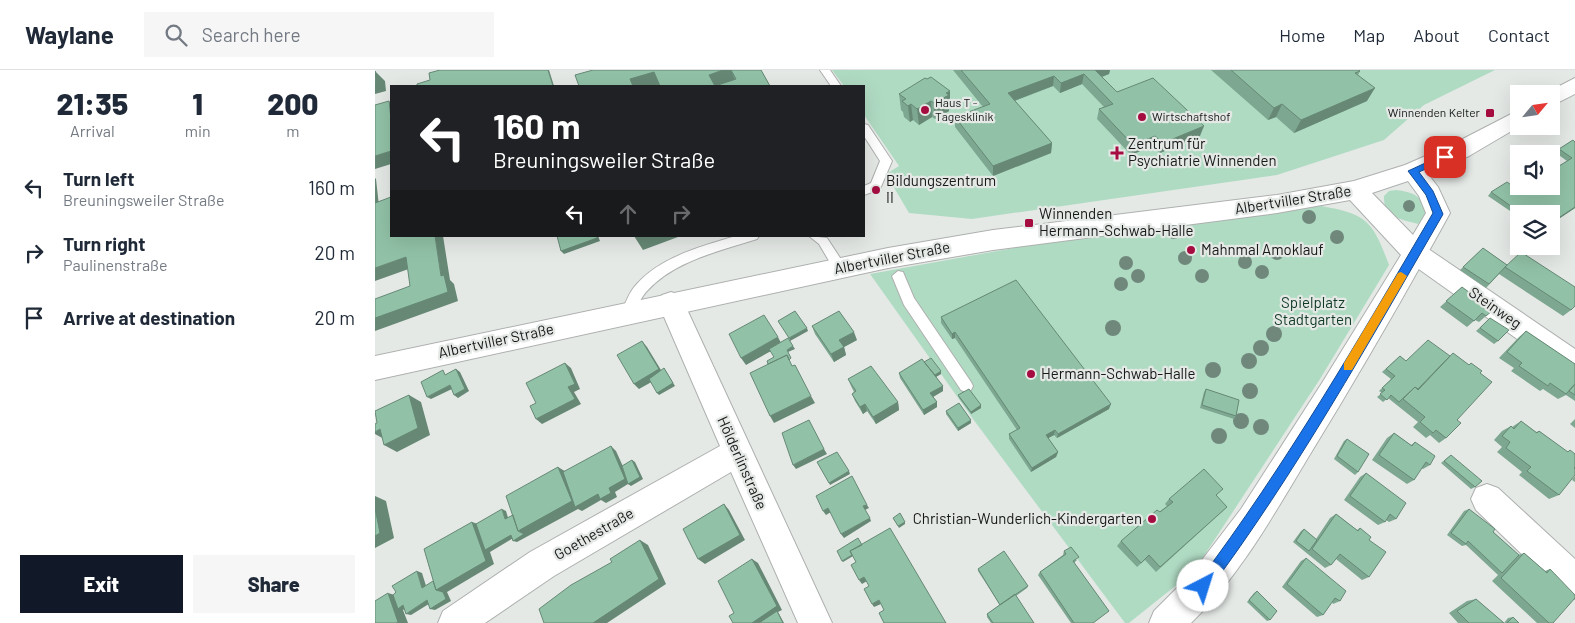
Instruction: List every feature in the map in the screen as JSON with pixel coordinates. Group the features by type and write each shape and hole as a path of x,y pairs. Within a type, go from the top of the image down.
{"street":[{"path":"1560,93 1575,84"},
{"name":"Albertviller Straße","path":"375,368 840,267 975,243 1267,205 1355,190 1413,171 1461,150 1510,122"},
{"path":"1168,622 1212,577 1240,540 1335,389 1438,214 1430,193 1413,171"},
{"name":"Steinweg","path":"1355,190 1415,253 1575,364"},
{"name":"Hölderlinstraße","path":"671,303 815,623"},
{"name":"Goethestraße","path":"455,623 542,564 737,452"},
{"path":"1487,499 1575,582"}],"lane":[{"path":"825,70 835,85"},
{"path":"865,130 885,161 876,186 865,191"},
{"path":"628,312 639,289 656,275 684,260 750,237"},
{"path":"817,237 823,241 840,267"},
{"path":"898,276 909,301 967,386"}],"green space":[{"name":"Zentrum für Psychiatrie Winnenden","path":"832,70 1495,70 1424,105 1384,140 1277,175 972,219 909,213 886,174 899,166 865,116 865,85 843,85"},
{"path":"1396,190 1412,194 1423,202 1428,212 1418,224 1394,216 1386,209 1384,196 1389,191"},
{"name":"Spielplatz Stadtgarten","path":"1321,206 1349,213 1367,222 1378,239 1389,265 1320,379 1194,571 1129,623 1125,623 973,419 870,274 1041,243"}],"building":[{"path":"440,70 548,70 553,85 417,85 430,80 429,73"},
{"path":"593,70 723,70 709,75 714,85 660,85 654,72 630,79 633,85 579,85 575,75"},
{"path":"731,70 761,70 769,85 718,85 736,79"},
{"path":"961,70 1095,70 1117,92 1153,78 1204,126 1163,143 1155,136 1133,145 1099,109 1113,104 1084,74 1061,83 1054,76 1008,93 1052,143 993,166 955,117 990,104"},
{"path":"1231,70 1359,70 1355,73 1375,88 1301,120 1282,104 1274,108"},
{"path":"931,77 950,91 946,93 949,95 934,103 931,101 917,109 911,104 908,106 902,101 906,99 899,94 925,78"},
{"path":"389,101 390,151 375,156 375,105"},
{"path":"1573,140 1575,142 1575,207 1560,217 1560,205 1510,205 1491,192 1507,182 1510,184 1510,195 1560,195 1560,165 1572,158 1560,148"},
{"path":"390,197 390,237 435,237 441,276 444,275 448,292 375,318 375,299 410,286 406,257 375,268 375,203"},
{"path":"557,237 597,237 597,238 561,251"},
{"path":"1483,248 1507,265 1489,284 1463,267"},
{"path":"1518,255 1526,255 1575,287 1575,306 1571,310 1505,267"},
{"name":"Hermann-Schwab-Halle","path":"1016,280 1111,404 1058,434 1055,430 1046,435 1058,452 1032,468 1009,434 1020,428 955,332 952,334 941,317"},
{"path":"1462,287 1493,310 1486,316 1482,313 1474,321 1446,301"},
{"path":"795,311 807,328 789,338 778,321"},
{"path":"839,311 854,332 839,340 844,347 831,354 812,326"},
{"path":"764,315 778,337 741,358 729,334"},
{"path":"1490,318 1509,330 1498,341 1480,328"},
{"path":"1526,331 1575,364 1575,384 1566,394 1550,383 1548,386 1519,366 1522,363 1507,352"},
{"path":"788,338 793,346 787,350 791,358 789,360 787,355 768,364 767,361 774,357 769,349"},
{"path":"1428,340 1450,356 1418,389 1415,387 1399,402 1391,395 1387,400 1380,394 1385,390 1382,388 1395,376 1386,369 1400,356 1406,361"},
{"path":"642,341 659,369 634,384 617,355"},
{"path":"1453,353 1469,365 1471,363 1482,371 1480,373 1492,382 1457,420 1461,423 1446,438 1436,430 1433,433 1420,422 1425,417 1403,399 1415,387 1418,390"},
{"path":"787,355 792,366 795,365 811,396 770,416 750,373"},
{"path":"931,358 941,371 935,375 924,362"},
{"path":"922,359 943,386 930,393 937,402 923,410 899,373"},
{"path":"565,363 575,384 568,387 575,399 536,419 530,406 536,403 526,383"},
{"path":"871,366 898,402 873,417 865,404 860,407 852,394 856,391 848,379"},
{"path":"664,368 673,383 657,393 649,379"},
{"path":"456,369 465,389 454,395 450,385 427,397 421,382 443,370 445,375"},
{"path":"1575,384 1575,395 1569,391"},
{"path":"969,389 981,405 971,412 958,395"},
{"path":"1206,389 1239,400 1236,416 1202,405"},
{"path":"409,395 418,428 384,445 380,429 375,432 375,424 377,423 375,411"},
{"path":"959,403 971,420 958,428 946,411"},
{"path":"809,420 824,449 793,465 782,433"},
{"path":"1521,421 1537,433 1539,431 1568,452 1570,450 1575,454 1575,475 1559,495 1527,471 1531,467 1506,448 1510,442 1502,436 1511,426 1514,429"},
{"path":"1394,433 1412,446 1415,442 1435,456 1430,465 1426,462 1414,480 1379,455"},
{"path":"1347,439 1369,454 1358,472 1337,456"},
{"path":"611,446 625,479 609,488 611,493 600,499 598,494 575,507 563,472"},
{"path":"837,452 849,471 829,483 817,462"},
{"path":"1451,455 1482,481 1475,487 1444,461"},
{"path":"632,460 640,477 628,484 622,466"},
{"path":"558,467 572,501 518,531 506,496"},
{"path":"1204,469 1223,489 1216,495 1227,507 1160,567 1149,555 1141,563 1121,541 1157,510 1160,512 1173,502 1169,499"},
{"path":"1366,473 1406,503 1396,519 1390,514 1385,522 1350,496"},
{"path":"852,476 867,505 863,506 870,518 841,534 828,508 823,511 816,496"},
{"path":"724,504 740,535 698,559 683,529"},
{"path":"375,508 380,533 375,536"},
{"path":"502,509 505,519 513,515 518,531 524,534 513,541 511,535 485,550 476,524"},
{"path":"1469,509 1495,529 1493,532 1519,555 1502,573 1468,541 1466,544 1451,533"},
{"path":"900,513 905,522 898,526 893,518"},
{"path":"1336,514 1358,531 1360,528 1371,537 1369,540 1386,552 1369,577 1340,554 1331,565 1312,549"},
{"path":"472,522 486,561 436,590 424,549"},
{"path":"890,528 946,623 884,623 879,613 884,610 879,600 872,604 864,589 869,586 864,577 859,580 851,565 856,562 850,551"},
{"path":"1304,529 1317,540 1309,551 1296,541"},
{"path":"858,538 862,545 850,551 852,555 842,561 837,551"},
{"path":"640,540 659,579 593,623 544,623 539,609 571,585 612,562 610,559"},
{"path":"1071,547 1079,557 1073,561 1109,611 1093,623 1074,623 1040,572 1066,554 1064,551"},
{"path":"1004,551 1028,586 1000,605 978,569"},
{"path":"1524,553 1547,573 1550,569 1575,595 1575,598 1553,623 1549,623 1501,578"},
{"path":"1306,558 1346,591 1340,601 1335,598 1323,615 1287,584"},
{"path":"752,559 777,606 752,623 733,623 729,616 734,613 718,581"},
{"path":"417,571 422,588 433,581 436,590 443,592 446,599 430,609 427,600 406,614 403,605 398,609 393,595 396,592 392,586"},
{"path":"1257,591 1277,611 1270,620 1249,600"},
{"path":"388,593 398,622 375,623 375,601"},
{"path":"1015,594 1034,623 993,623 987,614"},
{"path":"1476,599 1504,623 1469,623 1457,611"},
{"path":"777,611 783,623 759,623"},
{"path":"1513,617 1519,623 1507,623"}],"slow traffic":[{"path":"1348,367 1401,276"}],"place":[{"name":"Haus T - Tagesklinik","path":"925,110"},
{"name":"Winnenden Kelter","path":"1490,113"},
{"name":"Wirtschaftshof","path":"1142,117"},
{"name":"Zentrum für Psychiatrie Winnenden","path":"1117,153"},
{"name":"Bildungszentrum II","path":"876,190"},
{"name":"Winnenden Hermann-Schwab-Halle","path":"1029,223"},
{"name":"Mahnmal Amoklauf","path":"1191,250"},
{"name":"Hermann-Schwab-Halle","path":"1031,374"},
{"name":"Christian-Wunderlich-Kindergarten","path":"1152,519"}],"route":[{"path":"1203,586 1212,577 1251,523 1335,389 1438,214 1430,193 1413,171 1445,157"}]}
